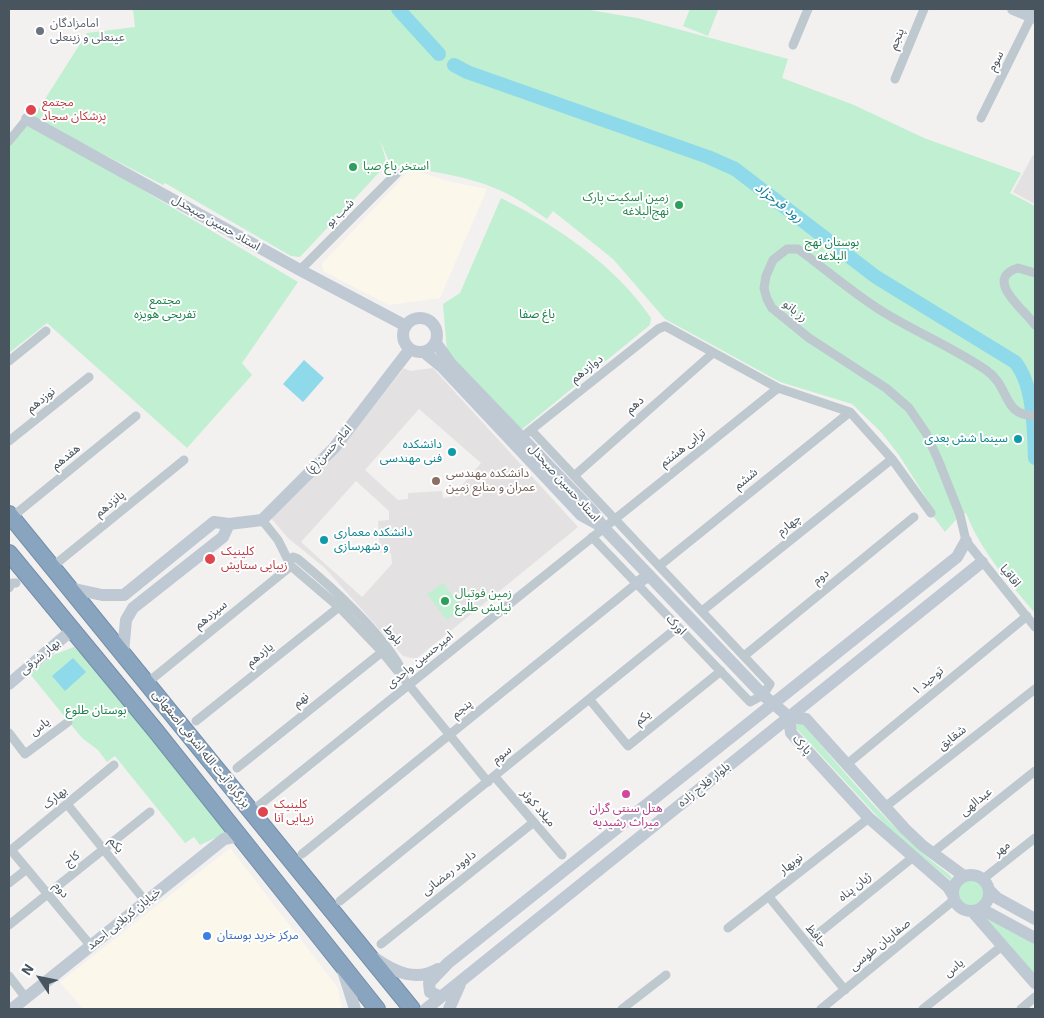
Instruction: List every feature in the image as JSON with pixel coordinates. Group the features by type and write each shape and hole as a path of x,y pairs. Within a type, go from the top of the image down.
{"highway":[{"name":"بزرگراه آیت الله اشرفی اصفهانی","path":"10,516 380,970 405,1007"},
{"name":"بزرگراه آیت الله اشرفی اصفهانی","path":"9,553 72,630 232,837 377,1009"},
{"path":"360,988 372,992 379,990 382,982 380,970"}],"street":[{"path":"792,45 808,9"},
{"name":"پنجم","path":"895,79 924,9"},
{"path":"1013,9 1034,14"},
{"name":"سوم","path":"981,118 1034,14"},
{"path":"9,141 27,118"},
{"name":"استاد حسین صبحدل","path":"27,118 163,192 300,270 406,326"},
{"name":"شب بو","path":"300,270 397,173"},
{"name":"رز بانو","path":"966,541 960,515 939,462 926,434 908,408 886,388 809,338 772,308 764,288 766,276 773,260 787,249 798,249 880,310 969,358 992,374 1000,381 1011,407 1024,415 1035,416"},
{"path":"1035,273 1018,268 1008,272 1004,282 1006,292 1035,325"},
{"path":"418,318 427,320 436,329 436,343 424,352 410,349 403,336 406,326 418,318"},
{"name":"دوازدهم","path":"526,433 658,328 665,326 670,328 713,354"},
{"path":"9,361 46,331"},
{"name":"استاد حسین صبحدل","path":"436,343 451,364 526,433 593,512 603,528"},
{"name":"امام حسن(ع)","path":"262,520 334,448 410,349"},
{"name":"استاد حسین صبحدل","path":"424,352 441,366 581,515 603,528"},
{"path":"713,354 778,388 850,412 892,459 931,513"},
{"name":"دهم","path":"574,476 713,354"},
{"name":"نوزدهم","path":"9,441 89,378"},
{"name":"ترابی هشتم","path":"603,528 778,388"},
{"name":"ششم","path":"659,566 850,412"},
{"name":"هفدهم","path":"10,516 136,416"},
{"path":"526,433 574,476 770,684 763,695"},
{"name":"چهارم","path":"702,612 892,459"},
{"name":"پانزدهم","path":"52,567 184,460"},
{"name":"دوم","path":"744,656 914,517"},
{"path":"133,608 126,607 122,603 124,595 214,522 228,524 262,520"},
{"name":"بلوط","path":"262,520 278,540 290,564 339,607 382,652 409,686"},
{"path":"123,653 126,620 133,608 223,537 228,524"},
{"name":"امیرحسین واحدی","path":"252,811 603,528"},
{"name":"اورک","path":"603,528 763,695 789,717"},
{"name":"اورک","path":"592,537 750,702 763,695"},
{"name":"بلوار فلاح زاده","path":"448,963 956,557 966,541"},
{"name":"اقاقیا","path":"966,541 1035,627"},
{"name":"بلوط","path":"290,564 293,557 298,559 334,590 396,658 409,686"},
{"name":"بلوار فلاح زاده","path":"426,1009 982,562"},
{"name":"سیزدهم","path":"147,683 290,564"},
{"path":"636,584 649,575"},
{"name":"پنجم","path":"302,854 636,584"},
{"path":"70,588 102,595 124,595"},
{"name":"یازدهم","path":"196,721 339,607"},
{"name":"توحید ۱","path":"846,765 1027,616"},
{"name":"سوم","path":"340,901 678,627"},
{"name":"بهار شرقی","path":"9,684 72,630"},
{"name":"نهم","path":"236,768 382,652"},
{"name":"یکم","path":"590,700 628,746 721,671"},
{"name":"میلاد کوثر","path":"409,686 449,735 534,822 562,855"},
{"name":"شقایق","path":"885,807 1035,689"},
{"name":"پارک","path":"953,897 948,887 912,858 869,818 791,733 789,717 806,719 885,807 932,853 964,876"},
{"name":"یاس","path":"9,733 25,754 68,722"},
{"name":"بهارک","path":"12,850 114,766"},
{"name":"عبدالهی","path":"932,853 1035,771"},
{"name":"یکم","path":"67,804 146,902"},
{"name":"کاج","path":"9,925 150,812"},
{"name":"نوبهار","path":"728,928 869,818"},
{"name":"داوود رمضانی","path":"380,944 534,822"},
{"name":"خیابان کربلایی احمد","path":"12,1009 146,902 232,837"},
{"name":"مهر","path":"984,879 1035,838"},
{"name":"دوم","path":"12,850 91,946"},
{"name":"ژیان پناه","path":"814,936 912,858"},
{"path":"9,883 27,869"},
{"path":"556,877 568,871 575,874 577,881 569,894"},
{"path":"1035,919 997,898 990,891 984,879 974,874 964,876 955,884 953,897 961,909 989,913 1035,938"},
{"path":"975,911 987,902 990,891"},
{"name":"حافظ","path":"769,897 845,990"},
{"name":"صفاریان طوسی","path":"821,1009 953,897"},
{"path":"975,911 1002,946 1035,983"},
{"name":"یاس","path":"923,1009 1002,946"},
{"path":"363,950 388,967 410,975 424,975 448,963"},
{"path":"441,997 430,992 429,983 448,963"},
{"path":"341,966 354,1009"},
{"path":"622,1009 666,975"},
{"path":"9,976 26,998"},
{"path":"449,1009 463,980"},
{"path":"1020,1009 1035,997"}],"shaded area":[{"path":"1033,155 1035,156 1035,204 1013,192"},
{"path":"411,169 451,182 487,189 440,298 389,305 323,271 322,264"},
{"path":"404,368 410,371 433,368 578,527 416,659 403,656 325,568 288,538 271,518 340,448","holes":["419,409 481,463 452,497 443,498 442,491 408,493 408,499 398,500 365,470","356,481 389,511 389,520 378,521 380,553 391,553 392,564 362,597 301,542"]},
{"name":"مرکز خرید بوستان","path":"230,848 338,988 342,1009 83,1009 60,982"}],"green space":[{"name":"بوستان نهج البلاغه","path":"133,9 584,9 637,18 788,59 782,78 854,105 924,138 1021,173 1010,193 1035,206 1035,613 979,541 966,513 960,515 945,532 933,516 935,512 899,455 881,432 852,404 780,382 665,319 613,259 553,211 547,219 515,198 486,185 454,176 390,164 380,140 387,164 300,257 291,256 165,183 163,185 33,118 87,33 135,27"},
{"path":"690,9 718,10 708,36 683,26"},
{"name":"مجتمع تفریحی هویزه","path":"33,125 298,282 242,363 252,375 187,448 47,323 9,353 9,146 24,127"},
{"name":"باغ صفا","path":"501,198 543,221 584,249 621,281 651,318 650,325 521,430 447,352 443,304 460,293"},
{"name":"زمین فوتبال نیایش طلوع","path":"443,583 462,609 447,620 427,594"},
{"name":"بوستان طلوع","path":"74,647 100,673 231,833 226,833 200,845 194,837 185,843 115,756 107,762 98,750 82,738 30,674 53,655"},
{"path":"797,721 803,724 891,823 929,859 950,875 952,878 950,880 890,830 794,726"},
{"path":"972,878 983,882 987,893 983,904 972,908 961,904 957,893 961,882"},
{"path":"981,914 1035,945 1035,975"}],"water":[{"path":"304,360 324,378 303,402 283,384"},
{"path":"73,658 86,672 65,691 52,676"}],"waterway":[{"name":"رود فرحزاد","path":"398,9 439,54"},
{"name":"رود فرحزاد","path":"454,65 467,72 708,157 735,169 876,277 1015,362 1026,383 1032,408 1035,458"}],"place":[{"name":"امامزادگان عینعلی و زینعلی","path":"40,31"},
{"name":"مجتمع پزشکان سجاد","path":"31,110"},
{"name":"استخر باغ صبا","path":"353,167"},
{"name":"زمین اسکیت پارک نهج‌البلاغه","path":"679,205"},
{"name":"سینما شش بعدی","path":"1018,439"},
{"name":"دانشکده فنی مهندسی","path":"452,452"},
{"name":"دانشکده مهندسی عمران و منابع زمین","path":"436,481"},
{"name":"دانشکده معماری و شهرسازی","path":"324,540"},
{"name":"کلینیک زیبایی ستایش","path":"210,559"},
{"name":"زمین فوتبال نیایش طلوع","path":"445,601"},
{"name":"هتل سنتی گران میراث رشیدیه","path":"626,794"},
{"name":"کلینیک زیبایی آنا","path":"263,812"},
{"name":"مرکز خرید بوستان","path":"207,936"}]}
